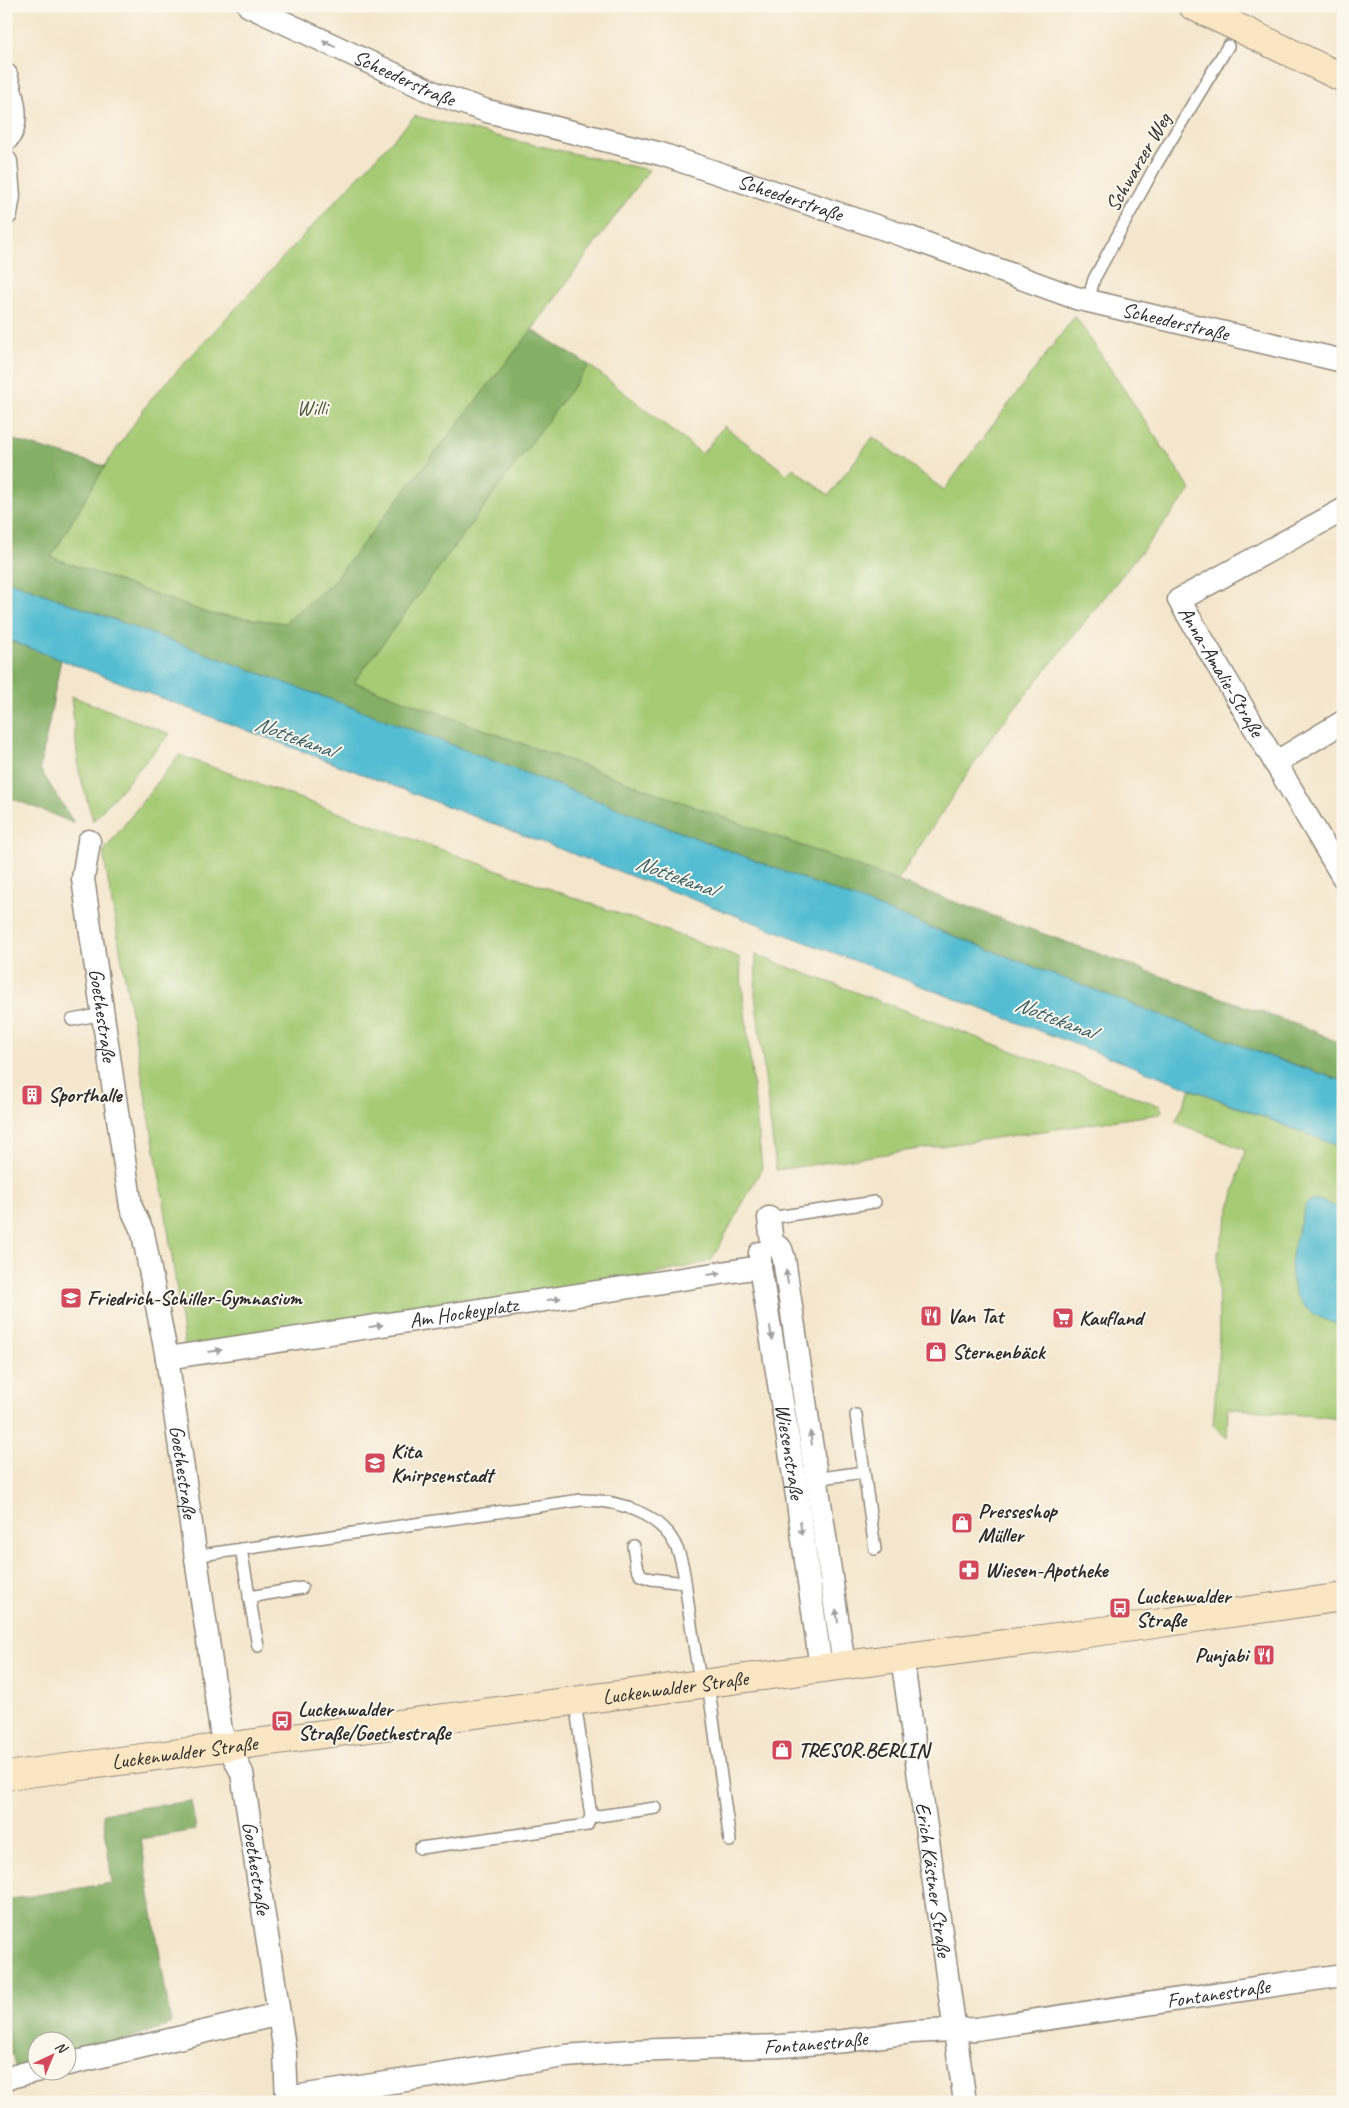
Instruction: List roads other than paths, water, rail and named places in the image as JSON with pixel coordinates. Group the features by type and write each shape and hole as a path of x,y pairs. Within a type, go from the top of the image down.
{"main road":[{"path":"1193,6 1343,78"},
{"name":"Luckenwalder Straße","path":"6,1776 1343,1597"}],"street":[{"name":"Scheederstraße","path":"250,6 437,94 487,110 661,154 911,238 1088,301 1343,360"},
{"path":"6,75 13,99 15,122 12,133 6,140"},
{"path":"6,162 9,196 6,214"},
{"name":"Anna-Amalie-Straße","path":"1343,510 1179,600 1343,877"},
{"path":"1275,762 1343,722"},
{"name":"Goethestraße","path":"89,841 83,879 131,1207 143,1233 167,1358 194,1556 221,1731 242,1773 279,2014 287,2074 287,2100"},
{"name":"Wiesenstraße","path":"769,1218 772,1242 781,1250 784,1258 817,1478 832,1666"},
{"path":"760,1267 759,1255 772,1242"},
{"name":"Am Hockeyplatz","path":"167,1358 760,1267"},
{"name":"Wiesenstraße","path":"760,1267 794,1482 832,1666"},
{"name":"Erich Kästner Straße","path":"902,1657 965,2102"},
{"name":"Fontanestraße","path":"287,2100 565,2056 781,2046 845,2041 911,2032 976,2029 1343,1975"},
{"path":"78,2062 279,2014"},
{"path":"6,2078 28,2073"}],"lane":[{"name":"Schwarzer Weg","path":"1088,301 1094,279 1148,180 1228,46"},
{"path":"72,1020 103,1014"},
{"path":"769,1218 875,1202"},
{"path":"856,1415 875,1549"},
{"path":"794,1482 864,1472"},
{"path":"194,1556 593,1499 620,1504 634,1510 659,1526 670,1536 678,1550 705,1683 730,1841"},
{"path":"633,1546 636,1565 641,1575 651,1579 685,1583"},
{"path":"240,1549 258,1646"},
{"path":"249,1597 302,1588"},
{"path":"420,1848 584,1826 589,1822 591,1817 575,1700"},
{"path":"591,1817 656,1808"}],"water":[{"name":"Nottekanal","path":"6,580 381,718 1271,1057 1343,1081 1343,1148 1156,1075 6,639"},
{"path":"1316,1199 1343,1209 1343,1324 1320,1318 1314,1314 1302,1303 1294,1290 1291,1277 1291,1262 1306,1204"}],"place":[{"name":"Sporthalle","path":"32,1095"},
{"name":"Friedrich-Schiller-Gymnasium","path":"71,1298"},
{"name":"Van Tat","path":"931,1316"},
{"name":"Kaufland","path":"1063,1318"},
{"name":"Sternenbäck","path":"936,1352"},
{"name":"Kita Knirpsenstadt","path":"375,1463"},
{"name":"Presseshop Müller","path":"962,1523"},
{"name":"Wiesen-Apotheke","path":"969,1570"},
{"name":"Luckenwalder Straße","path":"1120,1608"},
{"name":"Punjabi","path":"1264,1655"},
{"name":"Luckenwalder Straße/Goethestraße","path":"282,1721"},
{"name":"TRESOR.BERLIN","path":"782,1750"}],"park label":[{"name":"Willi","path":"312,408"}]}
